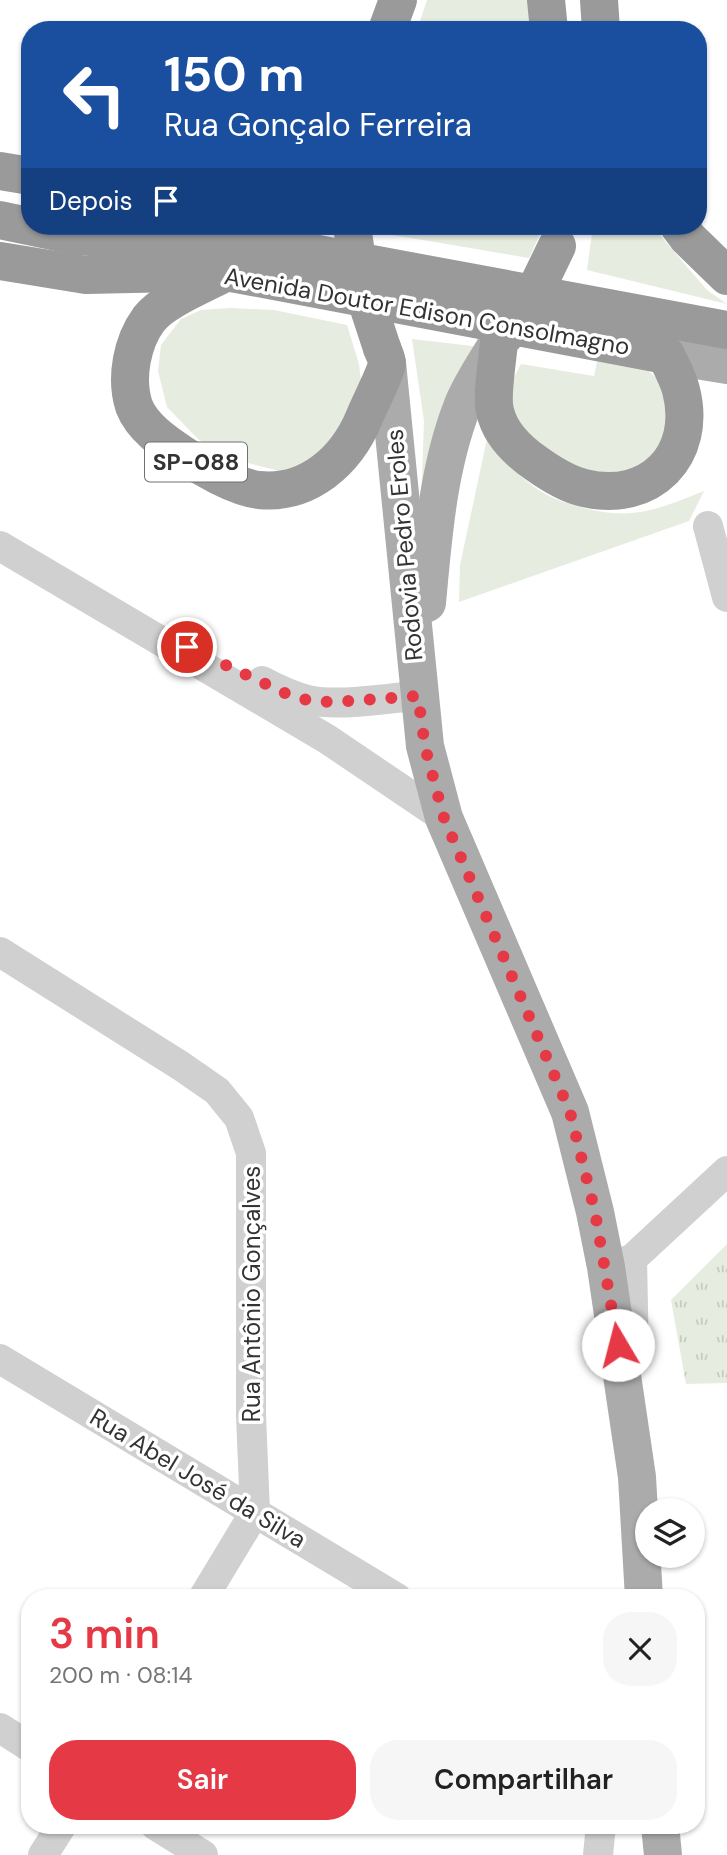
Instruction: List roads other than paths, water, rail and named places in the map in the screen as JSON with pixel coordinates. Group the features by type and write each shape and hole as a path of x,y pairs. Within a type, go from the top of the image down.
{"highway":[{"path":"390,21 398,0"},
{"path":"546,0 548,21"},
{"path":"599,0 600,21"},
{"path":"0,171 21,174"},
{"name":"Avenida Doutor Edison Consolmagno","path":"0,220 21,224"},
{"name":"Avenida Doutor Edison Consolmagno","path":"71,235 119,239 197,237 248,241 727,330"},
{"path":"353,235 360,281 385,356"},
{"path":"686,235 727,276"},
{"path":"559,236 527,308 502,338 494,409 503,431 520,452 555,477 585,488 616,490 643,484 663,472 677,455 683,437 685,415 681,388 666,355"},
{"name":"Avenida Doutor Edison Consolmagno","path":"0,261 86,275 226,272 666,355"},
{"name":"SP-088","path":"226,272 175,299 150,318 135,345 130,382 135,408 156,436 224,478 258,489 292,489 338,462 358,433 385,356"}],"main road":[{"name":"Rodovia Pedro Eroles","path":"418,696 434,523 442,481 462,408 473,384 502,338"},
{"name":"Avenida Doutor Edison Consolmagno","path":"666,355 727,365"},
{"name":"Rodovia Pedro Eroles","path":"385,356 418,696"},
{"path":"418,696 425,747 444,818 570,1112 595,1212 619,1263 644,1589"},
{"path":"661,1834 663,1855"}],"street":[{"path":"708,526 727,597"},
{"path":"0,546 327,738 444,818"},
{"path":"140,628 228,665 285,693 310,701 335,702 418,696"},
{"name":"Rua Antônio Gonçalves","path":"0,952 217,1091 239,1118 251,1153 251,1416 255,1512"},
{"path":"619,1263 727,1171"},
{"name":"Rua Abel José da Silva","path":"0,1359 382,1589"},
{"path":"208,1589 255,1512"},
{"path":"0,1728 21,1741"},
{"path":"43,1855 56,1834"},
{"path":"169,1834 203,1855"},
{"path":"598,1855 600,1834"}]}
